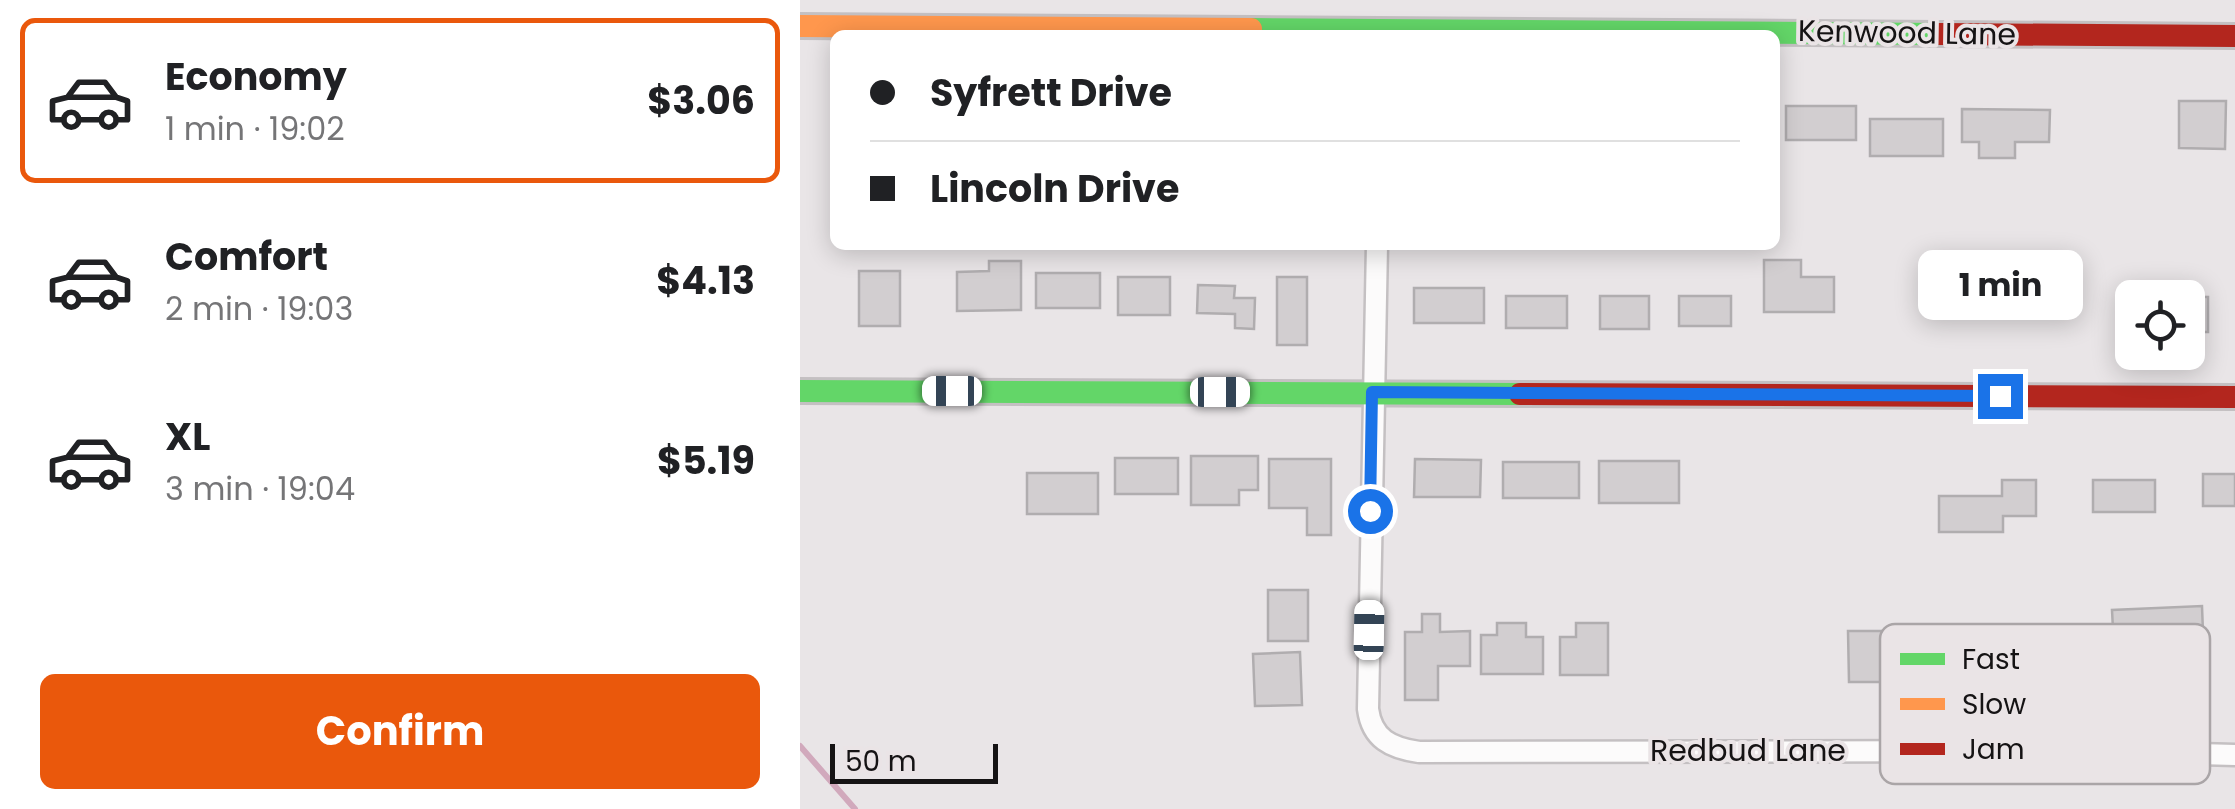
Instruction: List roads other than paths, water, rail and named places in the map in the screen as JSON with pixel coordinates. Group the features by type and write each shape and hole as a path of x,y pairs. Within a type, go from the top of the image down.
{"street":[{"name":"Kenwood Lane","path":"800,26 1268,30"},
{"name":"Kenwood Lane","path":"1780,33 2235,36"},
{"path":"1372,392 1377,250"},
{"path":"800,391 2235,397"},
{"name":"Redbud Lane","path":"1372,392 1368,709 1371,726 1384,741 1419,752 1880,751"},
{"name":"Redbud Lane","path":"2210,754 2235,755"}],"waterway":[{"path":"800,746 855,809"}]}
